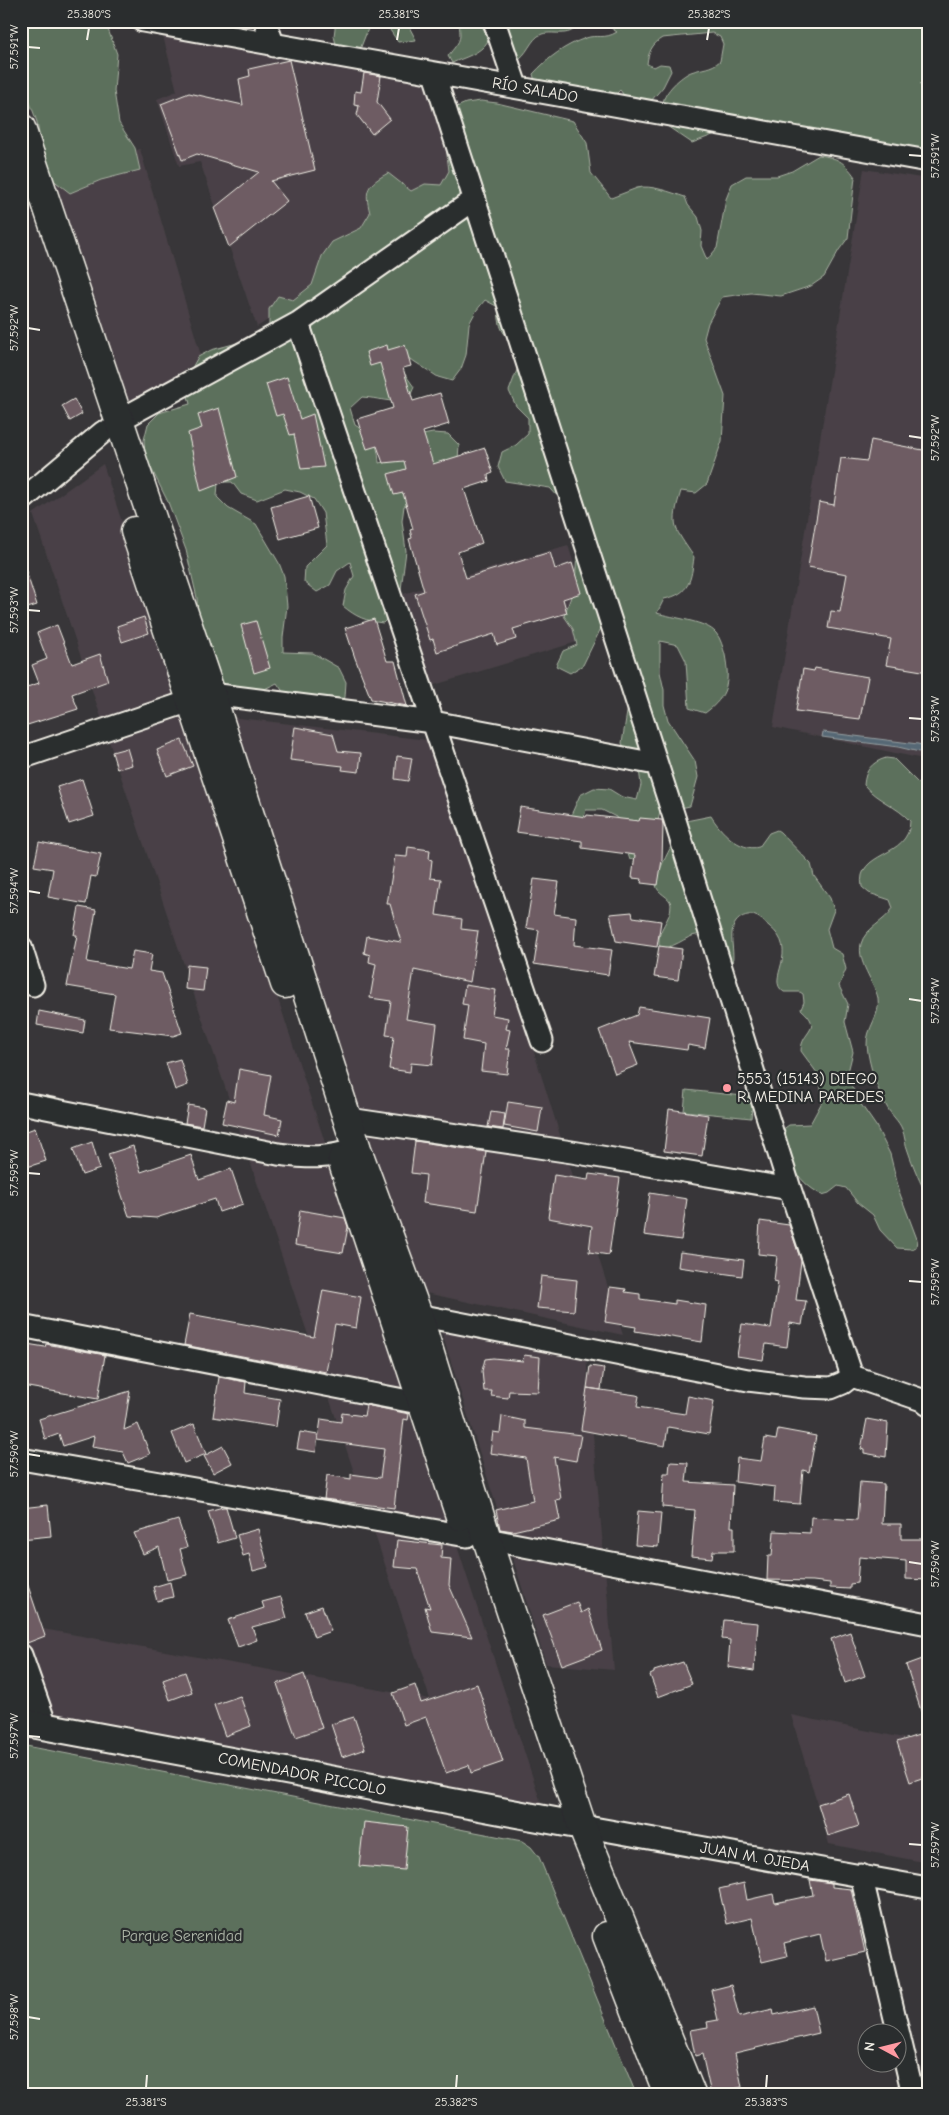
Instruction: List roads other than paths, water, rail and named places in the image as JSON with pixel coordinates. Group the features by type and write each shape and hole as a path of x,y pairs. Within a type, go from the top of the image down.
{"main road":[{"path":"21,128 110,426"},
{"path":"21,185 110,426 201,698 349,1152 424,1404 477,1537 572,1824 668,2094"},
{"path":"201,698 349,1120 349,1152 418,1315 477,1537"},
{"path":"572,1824 691,2094"}],"street":[{"name":"RÍO SALADO","path":"143,21 274,46 434,74 516,86 928,161"},
{"path":"266,21 274,46"},
{"path":"494,21 516,86"},
{"path":"434,74 680,836 790,1189 852,1376"},
{"path":"21,501 110,426 298,323 474,199"},
{"path":"298,323 432,722 542,1041"},
{"path":"21,758 201,698 432,722 656,764"},
{"path":"21,947 33,985"},
{"path":"21,1103 278,1154 313,1158 349,1152"},
{"path":"349,1120 572,1152 790,1189"},
{"path":"418,1315 748,1380 804,1387 831,1388 844,1383 852,1376"},
{"path":"21,1326 424,1404"},
{"path":"852,1376 922,1400 928,1405"},
{"path":"21,1459 477,1537 928,1624"},
{"path":"21,1655 34,1724"},
{"name":"COMENDADOR PICCOLO","path":"34,1724 572,1824"},
{"name":"JUAN M. OJEDA","path":"572,1824 928,1888"},
{"path":"861,1875 912,2094"}],"water":[{"path":"823,732 918,744 928,747 928,754 898,747 822,737"}],"place":[{"name":"5553 (15143) DIEGO R. MEDINA PAREDES","path":"727,1088"}],"park label":[{"name":"Parque Serenidad","path":"182,1936"}]}
